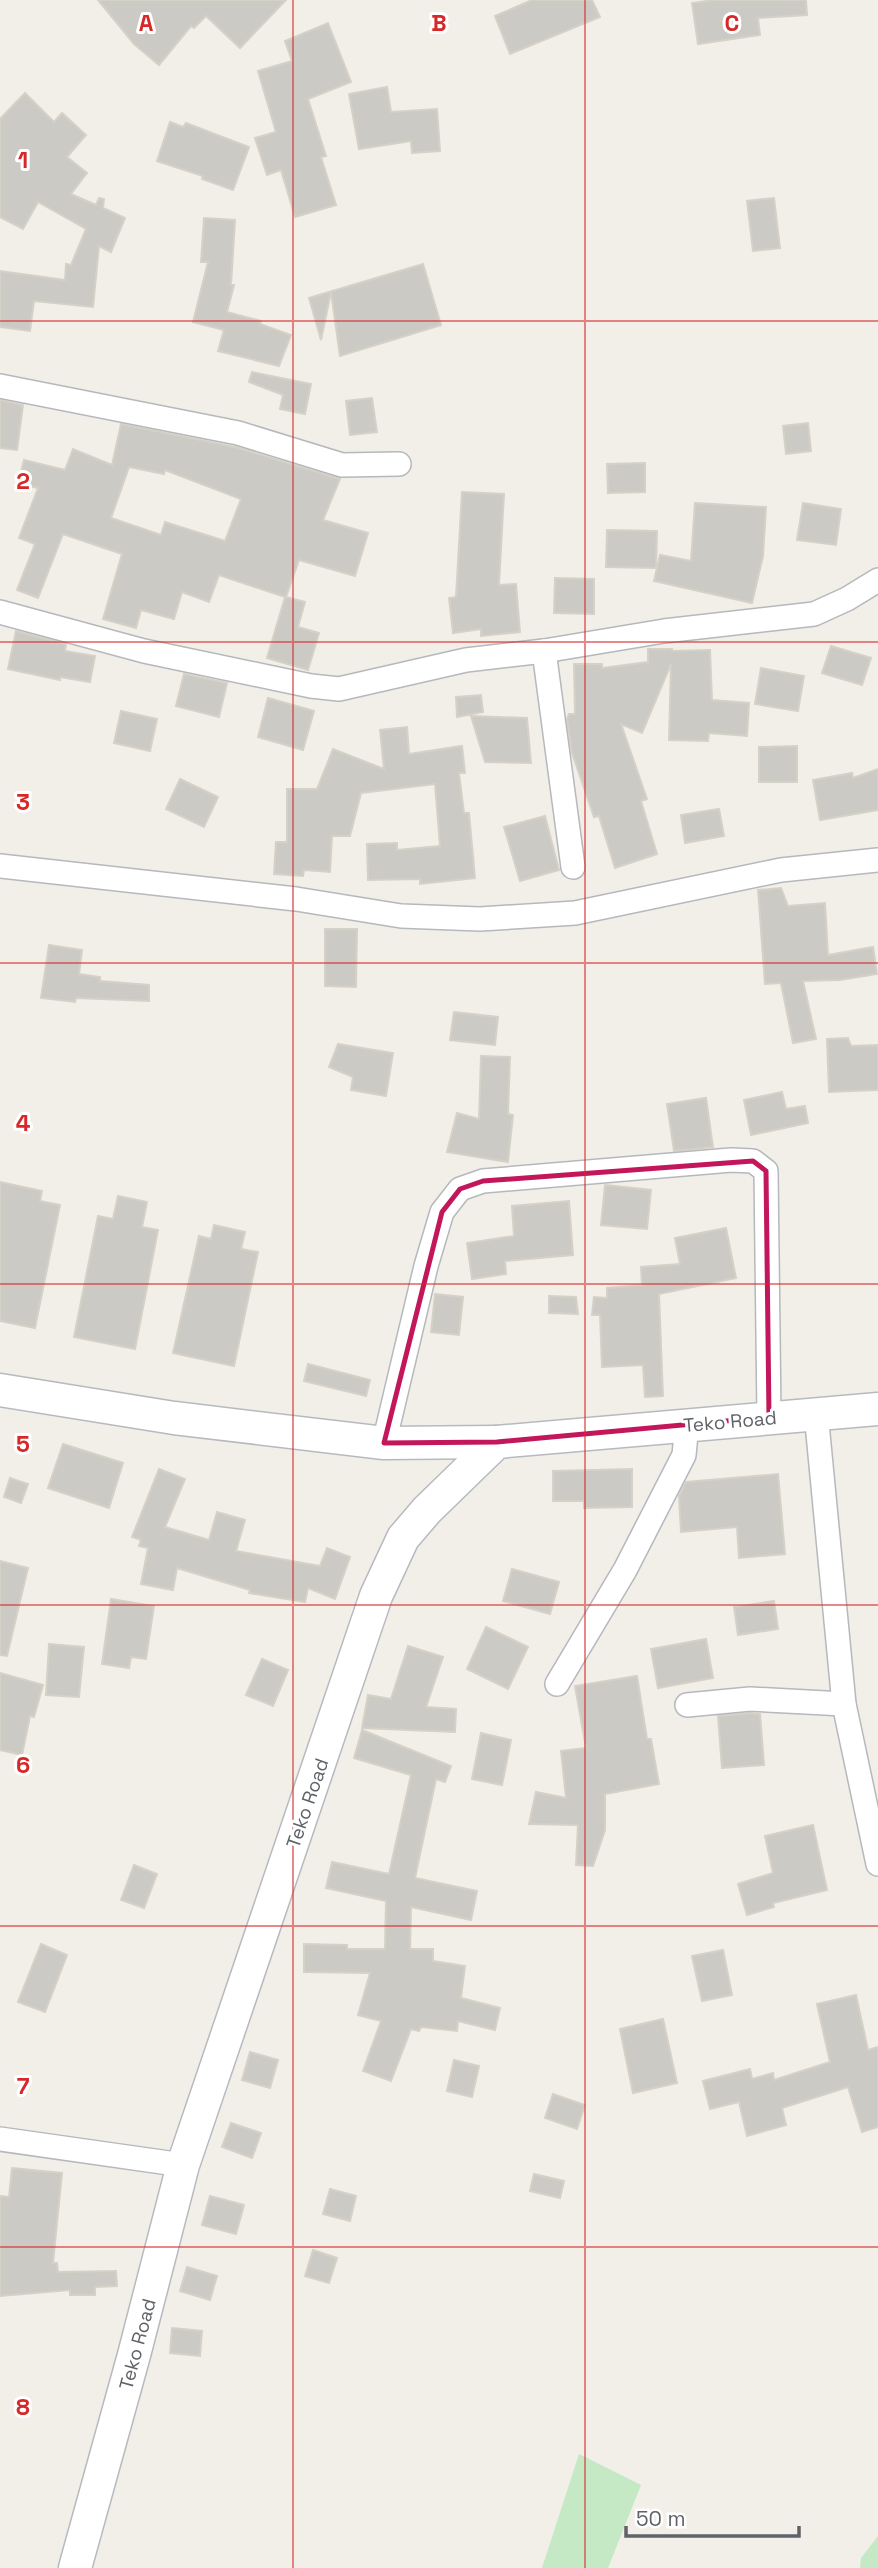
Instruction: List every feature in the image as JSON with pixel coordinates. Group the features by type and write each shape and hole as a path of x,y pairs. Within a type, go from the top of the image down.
{"street":[{"path":"0,386 238,433 342,465 399,464"},
{"path":"0,611 144,651 311,686 339,689 466,660 544,651 664,631 814,614 878,579"},
{"path":"544,651 573,867"},
{"path":"0,866 296,899 401,916 480,919 575,913 780,870 878,860"},
{"path":"384,1443 423,1278 442,1212 460,1189 483,1181 731,1160 753,1161 766,1171 768,1417"},
{"path":"0,1390 174,1418 384,1443 497,1442"},
{"name":"Teko Road","path":"75,2568 183,2165 376,1596 403,1538 427,1510 497,1442 878,1409"},
{"path":"816,1413 844,1704 878,1864"},
{"path":"557,1685 625,1570 684,1455 687,1424"},
{"path":"687,1705 750,1699 844,1704"},
{"path":"0,2139 183,2165"}],"highlighted area":[{"path":"753,1161 766,1171 769,1417 497,1442 384,1443 442,1212 460,1189 483,1181"}],"green space":[{"path":"579,2454 641,2485 608,2568 542,2568"},
{"path":"878,2536 878,2568 860,2568 861,2558"}],"building":[{"path":"98,0 286,0 240,48 206,16 194,28 191,26 159,65 134,44"},
{"path":"532,0 592,0 600,17 510,54 495,16"},
{"path":"714,0 806,0 807,15 758,18 760,35 698,44 692,3"},
{"path":"328,23 351,82 308,99 326,156 321,157 336,205 295,217 281,170 267,175 255,138 276,132 258,71 292,61 285,41"},
{"path":"387,87 391,112 437,109 440,151 412,153 411,141 359,149 349,94"},
{"path":"25,93 54,122 62,113 86,135 67,157 87,173 71,194 96,205 99,198 104,199 103,208 125,218 111,252 99,246 93,307 34,301 30,331 0,327 0,271 65,280 66,264 71,265 86,229 38,202 23,229 0,217 0,119"},
{"path":"170,122 183,127 186,123 249,147 233,190 202,179 203,176 157,161"},
{"path":"774,198 780,248 753,251 747,201"},
{"path":"204,218 235,220 231,285 234,285 227,312 261,321 260,324 291,335 279,366 218,351 224,330 193,322 208,262 201,262"},
{"path":"423,264 441,325 340,356 331,292 321,340 309,298"},
{"path":"252,372 311,384 305,414 280,409 283,395 249,382"},
{"path":"372,398 377,432 350,435 346,401"},
{"path":"0,400 23,405 17,450 0,448"},
{"path":"808,423 811,451 786,454 783,426"},
{"path":"121,424 235,447 340,479 323,520 368,533 355,576 299,560 286,597 305,602 298,627 319,633 308,670 267,658 285,597 219,575 209,602 182,592 174,619 141,610 136,628 103,619 122,554 63,534 38,598 17,590 35,544 19,538 38,488 18,484 24,460 65,470 73,449 112,465","holes":["129,467 164,474 165,470 241,499 225,541 165,522 161,535 111,518"]},
{"path":"645,463 645,492 608,493 607,464"},
{"path":"462,492 504,494 499,585 516,584 520,632 481,636 481,629 453,633 449,598 456,597"},
{"path":"695,503 766,507 763,556 752,603 654,581 660,555 691,561"},
{"path":"803,503 841,509 836,545 797,540"},
{"path":"607,530 657,531 656,568 606,567"},
{"path":"555,578 594,579 594,614 554,613"},
{"path":"16,631 66,644 65,651 95,656 90,682 60,677 60,680 8,669"},
{"path":"831,646 871,658 862,685 822,673"},
{"path":"648,649 710,650 712,700 749,703 747,736 709,733 708,741 669,740 671,664 642,733 621,724 647,799 641,801 657,854 615,868 599,816 594,817 572,753 567,719 569,714 575,714 574,664 602,664 602,668 648,662"},
{"path":"761,668 804,676 798,711 755,704"},
{"path":"184,674 227,683 219,717 176,706"},
{"path":"481,695 483,712 457,717 456,697"},
{"path":"268,698 314,711 303,750 258,737"},
{"path":"121,711 157,719 150,751 114,743"},
{"path":"471,716 527,718 531,763 485,762"},
{"path":"407,727 409,754 462,746 465,773 459,773 464,813 469,813 475,878 420,884 420,879 368,880 367,844 397,843 397,850 440,846 435,784 361,793 350,836 332,836 330,872 304,870 303,876 274,874 276,842 287,842 287,789 317,789 333,749 384,769 380,730"},
{"path":"797,746 797,782 759,782 759,747"},
{"path":"878,769 878,810 820,820 813,780 852,773 853,778"},
{"path":"180,779 218,797 204,827 166,809"},
{"path":"719,809 724,836 685,843 681,815"},
{"path":"545,816 559,870 520,881 504,827"},
{"path":"781,888 788,906 825,903 828,955 873,947 877,974 840,980 803,981 816,1039 793,1043 781,983 765,984 758,890"},
{"path":"325,929 357,929 356,987 325,986"},
{"path":"49,945 82,950 79,974 100,977 100,981 149,985 149,1001 76,998 75,1002 41,998"},
{"path":"454,1012 498,1017 495,1045 450,1040"},
{"path":"848,1038 851,1046 878,1045 878,1090 829,1092 827,1039"},
{"path":"338,1044 393,1053 386,1096 351,1090 353,1077 329,1067"},
{"path":"481,1056 510,1057 508,1114 513,1115 508,1162 447,1152 457,1113 479,1119"},
{"path":"782,1092 786,1109 805,1106 808,1123 751,1135 744,1100"},
{"path":"706,1098 713,1147 674,1151 667,1104"},
{"path":"0,1182 42,1191 40,1201 60,1205 35,1328 0,1321"},
{"path":"605,1185 651,1190 647,1229 601,1225"},
{"path":"118,1196 147,1202 142,1227 158,1230 135,1349 74,1337 98,1216 113,1219"},
{"path":"569,1201 573,1255 505,1261 506,1274 472,1279 467,1243 514,1236 512,1206"},
{"path":"214,1225 245,1232 241,1249 258,1252 234,1366 173,1353 199,1236 211,1239"},
{"path":"726,1228 736,1278 659,1294 663,1396 645,1397 643,1365 602,1367 600,1315 592,1315 594,1297 607,1298 607,1288 642,1285 641,1267 680,1264 675,1238"},
{"path":"435,1294 463,1297 459,1335 431,1332"},
{"path":"549,1296 576,1297 578,1314 549,1313"},
{"path":"308,1364 370,1380 366,1396 304,1381"},
{"path":"63,1444 123,1463 109,1508 48,1488"},
{"path":"159,1469 185,1479 165,1527 209,1540 217,1512 245,1520 236,1551 320,1566 327,1548 350,1557 335,1599 308,1588 305,1602 249,1593 250,1590 177,1568 173,1590 141,1584 148,1548 139,1546 141,1540 132,1537"},
{"path":"632,1469 632,1507 584,1508 584,1501 553,1501 553,1471"},
{"path":"778,1474 785,1554 739,1558 737,1527 681,1532 679,1496 686,1482"},
{"path":"10,1478 28,1484 21,1503 4,1497"},
{"path":"0,1561 28,1568 7,1656 0,1655"},
{"path":"512,1569 559,1582 550,1614 503,1601"},
{"path":"111,1599 154,1606 146,1659 131,1657 129,1668 102,1664"},
{"path":"774,1601 778,1629 738,1635 734,1607"},
{"path":"486,1627 528,1647 508,1689 467,1669"},
{"path":"706,1639 713,1678 658,1688 651,1649"},
{"path":"49,1644 84,1647 79,1697 46,1695"},
{"path":"408,1646 443,1657 426,1707 456,1709 455,1732 362,1728 368,1695 391,1699"},
{"path":"262,1659 288,1670 273,1706 246,1695"},
{"path":"0,1673 43,1685 34,1717 30,1716 22,1755 0,1750"},
{"path":"637,1676 647,1739 651,1739 659,1784 605,1794 605,1830 593,1866 576,1865 578,1825 529,1824 536,1792 566,1798 561,1751 586,1748 575,1686"},
{"path":"760,1714 764,1765 722,1768 718,1716"},
{"path":"362,1730 451,1766 445,1782 436,1779 415,1878 477,1891 471,1920 411,1907 410,1949 433,1949 433,1961 465,1966 461,1998 500,2008 495,2030 458,2021 457,2031 421,2027 419,2031 411,2029 391,2081 363,2071 381,2021 358,2015 370,1973 304,1972 304,1944 347,1945 347,1949 385,1949 386,1901 326,1888 332,1862 389,1874 411,1775 354,1758"},
{"path":"481,1733 511,1740 502,1785 472,1779"},
{"path":"813,1825 827,1890 773,1903 774,1907 747,1915 738,1884 773,1873 765,1836"},
{"path":"134,1865 157,1874 144,1908 121,1900"},
{"path":"41,1944 67,1955 45,2012 18,2002"},
{"path":"723,1950 732,1995 702,2001 692,1956"},
{"path":"856,1995 868,2050 878,2047 878,2127 862,2132 848,2087 782,2108 786,2125 747,2136 739,2102 710,2109 703,2081 750,2069 752,2079 773,2073 774,2080 830,2062 817,2004"},
{"path":"663,2019 677,2083 633,2093 620,2029"},
{"path":"250,2052 278,2060 270,2088 242,2080"},
{"path":"454,2060 479,2066 472,2097 447,2091"},
{"path":"553,2094 585,2105 577,2129 545,2118"},
{"path":"231,2123 261,2133 252,2158 222,2147"},
{"path":"12,2168 62,2173 53,2263 57,2263 58,2272 116,2271 117,2286 95,2287 95,2295 70,2295 70,2290 0,2296 0,2196 9,2197"},
{"path":"534,2174 564,2181 560,2198 530,2191"},
{"path":"330,2189 356,2196 350,2221 323,2214"},
{"path":"210,2196 244,2205 236,2234 202,2225"},
{"path":"313,2250 337,2258 329,2283 305,2276"},
{"path":"187,2267 217,2276 210,2300 180,2291"},
{"path":"172,2328 202,2331 200,2356 170,2353"}]}
